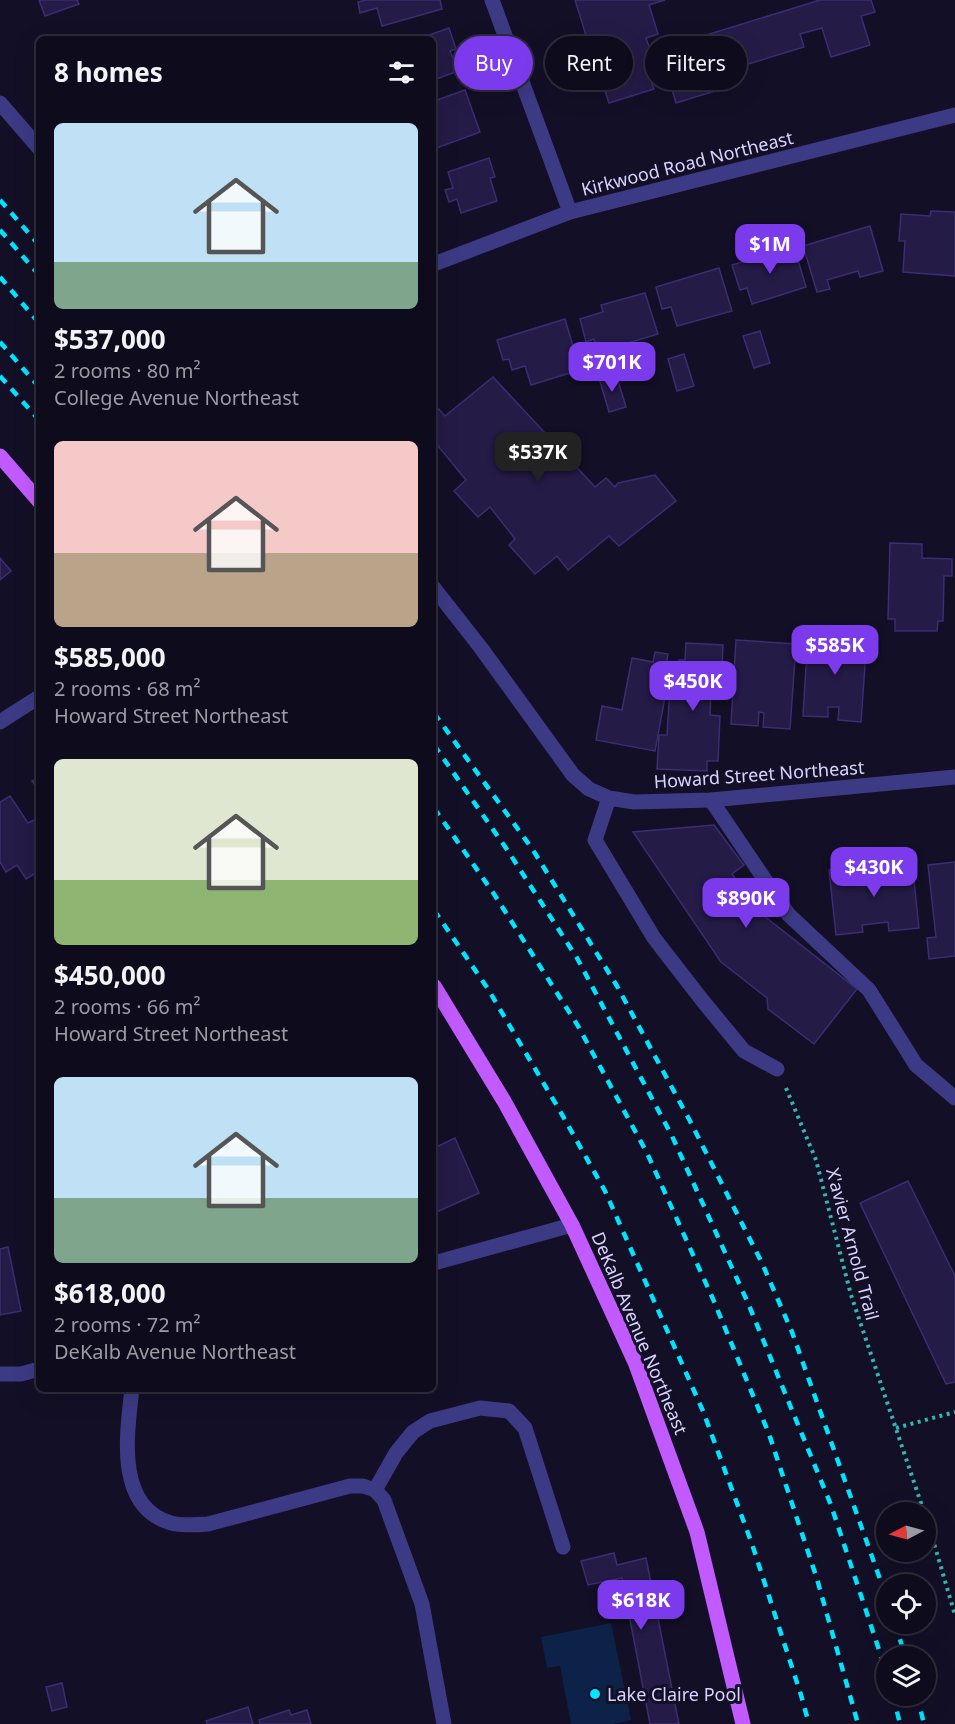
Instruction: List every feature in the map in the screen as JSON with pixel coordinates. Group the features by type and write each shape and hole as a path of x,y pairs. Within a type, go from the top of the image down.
{"main road":[{"path":"0,456 36,498"},
{"name":"DeKalb Avenue Northeast","path":"436,989 504,1101 572,1225 635,1362 697,1532 743,1724"}],"street":[{"path":"492,0 570,212"},
{"path":"0,103 36,145"},
{"name":"Kirkwood Road Northeast","path":"436,263 570,212 955,115"},
{"name":"Howard Street Northeast","path":"436,591 481,648 573,775 589,789 609,798 634,802 711,801 955,777"},
{"path":"0,722 36,699"},
{"path":"609,798 595,840 654,938 744,1051 777,1069"},
{"path":"711,801 788,914 869,990 916,1065 955,1098"},
{"path":"436,1262 572,1225"},
{"path":"0,1374 21,1374 36,1370"},
{"path":"132,1392 128,1425 129,1471 143,1506 156,1517 172,1523 208,1524 350,1486 363,1486 375,1490 384,1500 422,1604 444,1724"},
{"path":"375,1490 396,1453 413,1432 430,1421 480,1408 509,1411 525,1428 563,1546"}],"path":[{"name":"X'avier Arnold Trail","path":"777,1069 816,1160 850,1295 921,1502"},
{"path":"896,1428 955,1412"},
{"name":"X'avier Arnold Trail","path":"936,1551 955,1615"}],"water":[{"name":"Lake Claire Pool","path":"611,1623 631,1720 613,1724 571,1724 560,1666 547,1668 541,1637"}],"building":[{"path":"39,0 77,0 79,4 45,16"},
{"path":"366,0 440,0 442,9 382,26 377,8 360,13 358,2"},
{"path":"575,0 665,0 649,5 658,34 645,36 645,90 651,90 609,103 605,90 633,90 633,36 586,36"},
{"path":"820,0 871,0 875,12 861,16 870,45 831,57 822,28 800,34 804,47 747,64 747,36 703,36"},
{"path":"449,28 454,43 454,50 450,51 454,61 454,72 436,79 436,36 426,36"},
{"path":"465,90 480,132 436,148 436,100"},
{"path":"672,90 715,90 715,91 676,103"},
{"path":"489,158 495,177 490,178 497,201 461,213 457,199 449,202 445,190 453,188 448,172"},
{"path":"931,211 955,212 955,276 903,272 905,241 899,241 901,214 930,216"},
{"path":"870,226 883,271 860,277 858,271 827,280 830,289 817,292 803,246"},
{"path":"794,246 806,287 752,304 747,288 740,290 732,265"},
{"path":"719,268 732,311 677,326 671,307 662,309 656,287"},
{"path":"645,293 658,334 598,352 594,339 586,342 580,319 603,312 601,305"},
{"path":"565,319 580,370 531,385 525,366 512,370 509,359 503,360 497,340"},
{"path":"760,331 770,363 754,368 743,336"},
{"path":"684,354 694,386 677,391 668,359"},
{"path":"616,374 626,407 609,412 599,378"},
{"path":"493,377 595,487 606,478 615,487 618,483 655,475 676,501 619,546 609,536 568,570 557,556 535,574 509,545 515,539 490,507 478,517 454,491 466,480 436,443 436,406 445,416"},
{"path":"890,543 922,544 922,558 952,559 952,576 944,576 943,621 938,621 937,631 895,631 895,619 888,619"},
{"path":"0,558 11,571 0,580"},
{"path":"808,634 867,637 861,722 838,720 839,707 828,707 828,717 803,716"},
{"path":"736,640 796,644 790,729 763,727 764,713 759,712 758,726 731,724"},
{"path":"686,643 723,645 721,690 711,689 710,715 720,716 718,761 707,761 707,771 657,769 659,735 667,735 670,687 678,688 679,660 685,660"},
{"path":"655,652 668,654 666,665 671,665 655,751 596,740 602,706 622,710 632,658 653,662"},
{"path":"10,796 28,823 34,820 36,823 36,873 26,879 17,865 6,872 0,862 0,802"},
{"path":"714,825 744,865 732,874 759,912 857,989 814,1044 768,1009 767,998 721,962 633,832"},
{"path":"912,862 919,928 889,931 888,922 862,925 863,932 836,935 829,870"},
{"path":"955,862 955,956 929,959 927,938 936,937 928,865"},
{"path":"455,1138 479,1193 436,1212 436,1147"},
{"path":"908,1181 955,1276 955,1382 946,1384 860,1203"},
{"path":"8,1247 21,1311 0,1315 0,1249"},
{"name":"Lake Claire Pool","path":"614,1553 617,1565 646,1558 679,1724 650,1724 622,1578 588,1585 581,1561"},
{"path":"62,1683 67,1707 52,1711 46,1687"},
{"path":"248,1707 253,1724 207,1724 206,1721"},
{"path":"289,1710 291,1715 307,1710 311,1724 260,1724 259,1720"}],"railway":[{"path":"0,200 36,242"},
{"path":"0,230 36,272"},
{"path":"0,277 36,319"},
{"path":"0,342 36,384"},
{"path":"0,376 36,417"},
{"path":"436,716 533,850 617,986 690,1121 762,1263 792,1332 878,1574"},
{"path":"436,748 508,851 577,958 672,1136 748,1303 831,1505 878,1646"},
{"path":"436,811 494,894 578,1026 647,1153 713,1299 769,1434 817,1579 858,1724"},
{"path":"436,913 488,989 605,1191 703,1411 752,1544 809,1724"},
{"path":"898,1634 902,1646"},
{"path":"896,1706 900,1724"},
{"path":"920,1706 924,1724"}],"place":[{"name":"Lake Claire Pool","path":"595,1694"}]}
